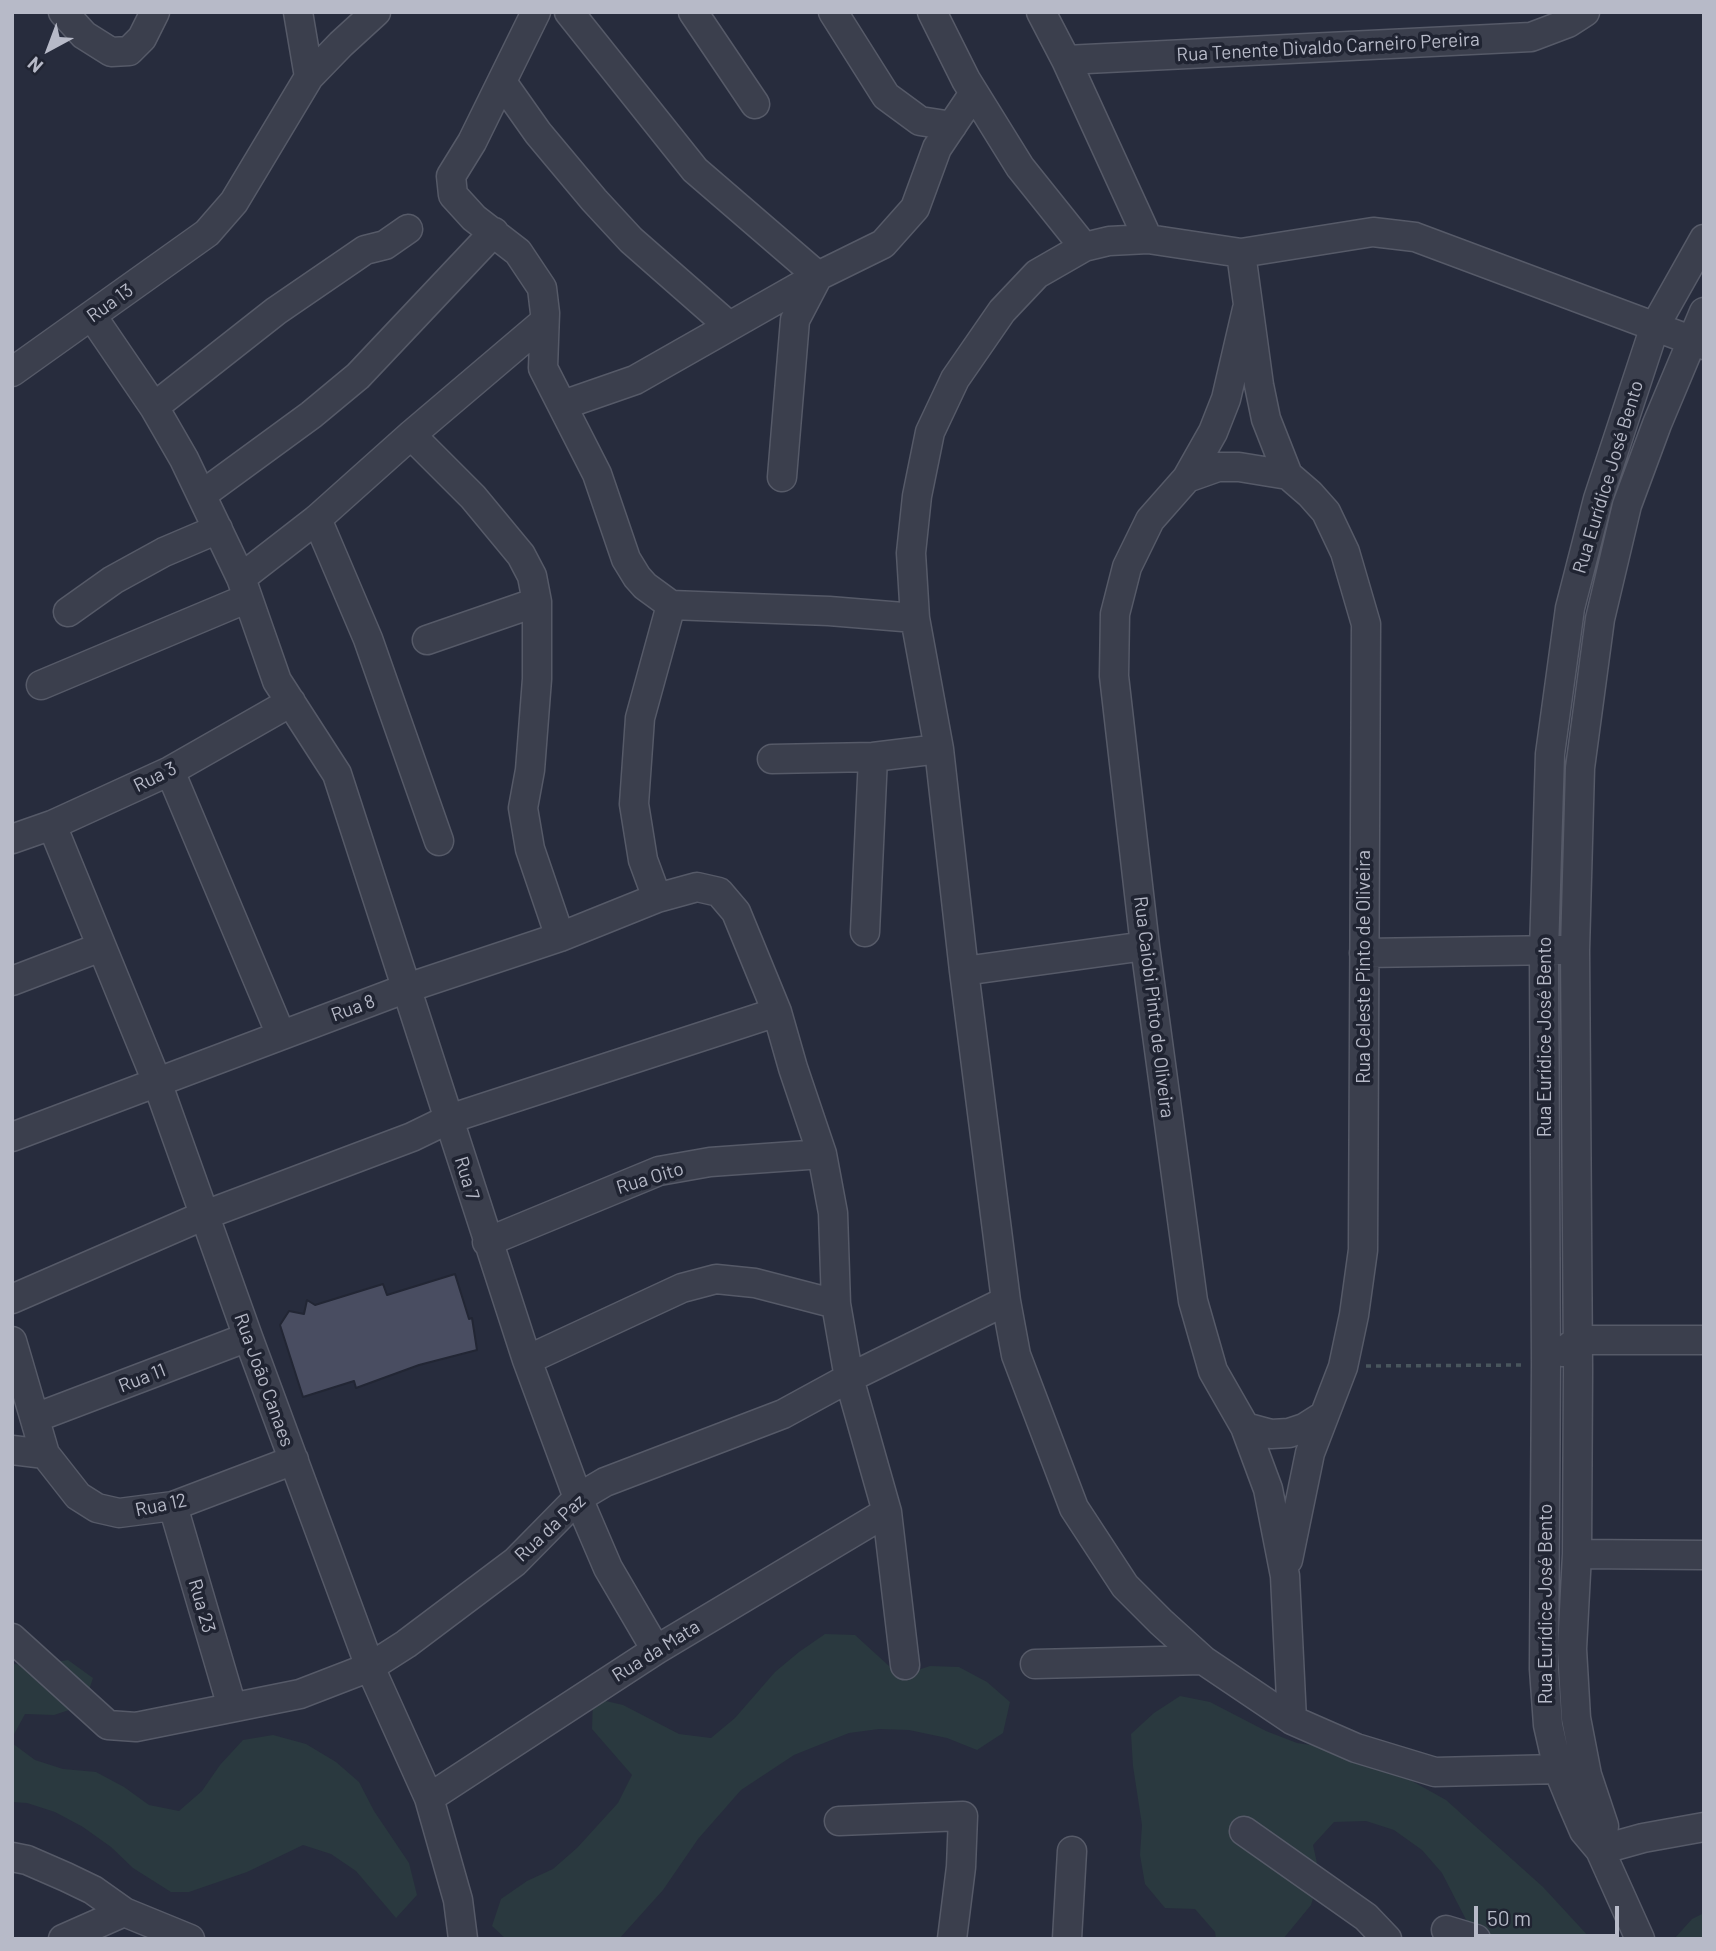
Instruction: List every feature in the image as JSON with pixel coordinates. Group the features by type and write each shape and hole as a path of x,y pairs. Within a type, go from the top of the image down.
{"street":[{"path":"63,12 84,35 111,52 129,51 142,38 155,12"},
{"path":"298,12 309,77"},
{"name":"Rua 13","path":"12,372 207,233 234,202 309,77 376,12"},
{"path":"536,12 472,142 451,176 453,195 474,218 517,252 542,288 543,368 597,474 626,559 645,586 671,605 830,611 915,618"},
{"path":"569,12 695,170 818,276"},
{"path":"694,12 755,104"},
{"path":"833,12 886,96 920,121 951,126"},
{"path":"932,12 974,93 1020,167 1084,247"},
{"path":"1041,12 1066,60 1148,239"},
{"name":"Rua Tenente Divaldo Carneiro Pereira","path":"1066,60 1531,37 1568,23 1585,12"},
{"path":"502,82 538,133 622,230 729,327"},
{"path":"564,405 635,380 818,276 883,244 915,208 937,148 974,93"},
{"path":"154,407 276,311 365,250 384,245 408,229"},
{"path":"203,494 311,415 358,376 494,232"},
{"path":"1558,1769 1436,1772 1356,1748 1292,1720 1203,1660 1125,1586 1074,1508 1016,1355 1006,1301 939,749 915,618 911,553 917,496 930,432 954,379 1002,311 1037,274 1084,247 1109,241 1148,239 1241,253 1373,232 1415,237 1698,342"},
{"name":"Rua Eurídice José Bento","path":"1640,1939 1600,1850 1584,1831 1558,1769 1548,1724 1544,1669 1544,951 1550,754 1570,608 1598,499 1655,326 1704,239"},
{"name":"Rua Caiobi Pinto de Oliveira","path":"1241,253 1247,309 1266,419 1287,475"},
{"path":"782,477 795,320 818,276"},
{"name":"Rua Caiobi Pinto de Oliveira","path":"1247,309 1226,399 1213,432 1187,478 1150,520 1126,567 1115,614 1114,676 1145,946 1192,1301 1213,1371 1245,1427 1268,1489 1285,1576 1292,1720"},
{"name":"Rua Eurídice José Bento","path":"1600,1850 1604,1826 1587,1775 1576,1718 1572,1649 1577,1554 1575,950 1580,768 1600,619 1627,505 1698,342 1704,312"},
{"name":"Rua 7","path":"92,316 154,407 203,494 244,588 277,681 337,774 527,1360 578,1498 608,1568 656,1650"},
{"path":"41,685 244,588 411,435 544,322"},
{"path":"411,435 472,497 521,555 532,576 537,602 537,679 530,770 523,808 530,849 560,937"},
{"path":"1187,478 1218,467 1239,467 1287,475"},
{"name":"Rua Celeste Pinto de Oliveira","path":"1285,1576 1307,1464 1343,1367 1363,1250 1366,624 1345,552 1326,512 1287,475"},
{"path":"317,519 368,639 439,841"},
{"path":"68,612 113,580 153,557 218,529"},
{"path":"428,640 537,602"},
{"path":"657,898 643,860 634,804 640,718 671,605"},
{"name":"Rua 3","path":"12,839 52,825 170,771 291,702"},
{"path":"772,759 873,757 939,749"},
{"path":"865,932 873,757"},
{"path":"170,771 281,1035"},
{"name":"Rua João Canaes","path":"52,825 157,1082 370,1667 429,1798 458,1900 463,1939"},
{"name":"Rua 8","path":"12,1137 408,988 560,937 657,898 697,887 719,892 736,912 777,1012"},
{"path":"964,971 1145,946"},
{"path":"12,981 101,947"},
{"path":"1364,953 1575,950"},
{"path":"12,1299 205,1216 412,1137 449,1119 777,1012 822,1154 833,1213 836,1304 849,1378 887,1512 905,1665"},
{"name":"Rua Oito","path":"487,1242 659,1171 710,1161 822,1154"},
{"path":"527,1360 682,1288 716,1279 755,1283 836,1304"},
{"name":"Rua da Paz","path":"12,1638 108,1725 136,1727 300,1694 370,1667 406,1644 515,1562 578,1498 605,1482 783,1414 849,1378 1006,1301"},
{"name":"Rua 11","path":"35,1418 248,1337"},
{"path":"1546,1365 1578,1340 1704,1340"},
{"path":"12,1341 45,1454 12,1450"},
{"path":"1245,1427 1271,1434 1289,1433 1324,1416"},
{"name":"Rua 12","path":"45,1454 78,1496 97,1507 120,1513 173,1506 294,1460"},
{"name":"Rua 23","path":"173,1506 232,1707"},
{"name":"Rua da Mata","path":"429,1798 656,1650 887,1512"},
{"path":"1577,1554 1704,1555"},
{"path":"1035,1664 1203,1660"},
{"path":"839,1821 963,1816 961,1867 952,1939"},
{"path":"1600,1850 1643,1838 1704,1827"},
{"path":"1244,1831 1366,1916 1387,1939"},
{"path":"1066,1939 1072,1851"},
{"path":"12,1857 27,1860 66,1877 93,1890 124,1912 190,1939"},
{"path":"62,1939 124,1912"},
{"path":"1446,1930 1476,1939"}],"path":[{"path":"1343,1367 1546,1365"}],"shaded area":[{"path":"825,1634 855,1635 900,1676 930,1666 959,1667 987,1682 1010,1702 1003,1733 977,1750 947,1738 909,1730 879,1729 849,1733 794,1755 741,1790 698,1839 663,1890 619,1939 506,1939 492,1926 501,1899 527,1881 553,1869 577,1848 618,1803 632,1775 592,1729 593,1698 623,1705 679,1734 711,1738 735,1718 775,1672"},
{"path":"68,1660 93,1678 84,1705 54,1715 25,1714 12,1738 12,1664 38,1665"},
{"path":"1180,1696 1210,1702 1266,1731 1297,1743 1351,1751 1385,1766 1446,1800 1543,1887 1591,1939 1476,1939 1442,1873 1422,1850 1394,1830 1366,1821 1334,1822 1313,1845 1320,1877 1311,1905 1283,1939 1216,1939 1215,1932 1195,1909 1165,1908 1145,1884 1140,1855 1142,1825 1131,1734 1154,1713"},
{"path":"273,1735 306,1744 336,1762 359,1782 374,1811 409,1863 417,1895 396,1918 356,1871 331,1854 303,1845 247,1872 189,1892 171,1892 133,1868 111,1847 83,1827 55,1812 27,1803 12,1802 12,1743 35,1760 63,1769 96,1772 149,1805 179,1811 202,1791 220,1765 243,1740"},
{"path":"1704,1913 1704,1939 1674,1939 1692,1919"}],"building":[{"path":"455,1274 469,1319 472,1318 477,1350 419,1365 356,1388 354,1381 303,1397 280,1325 289,1311 304,1314 307,1300 315,1305 383,1284 387,1295"}]}
